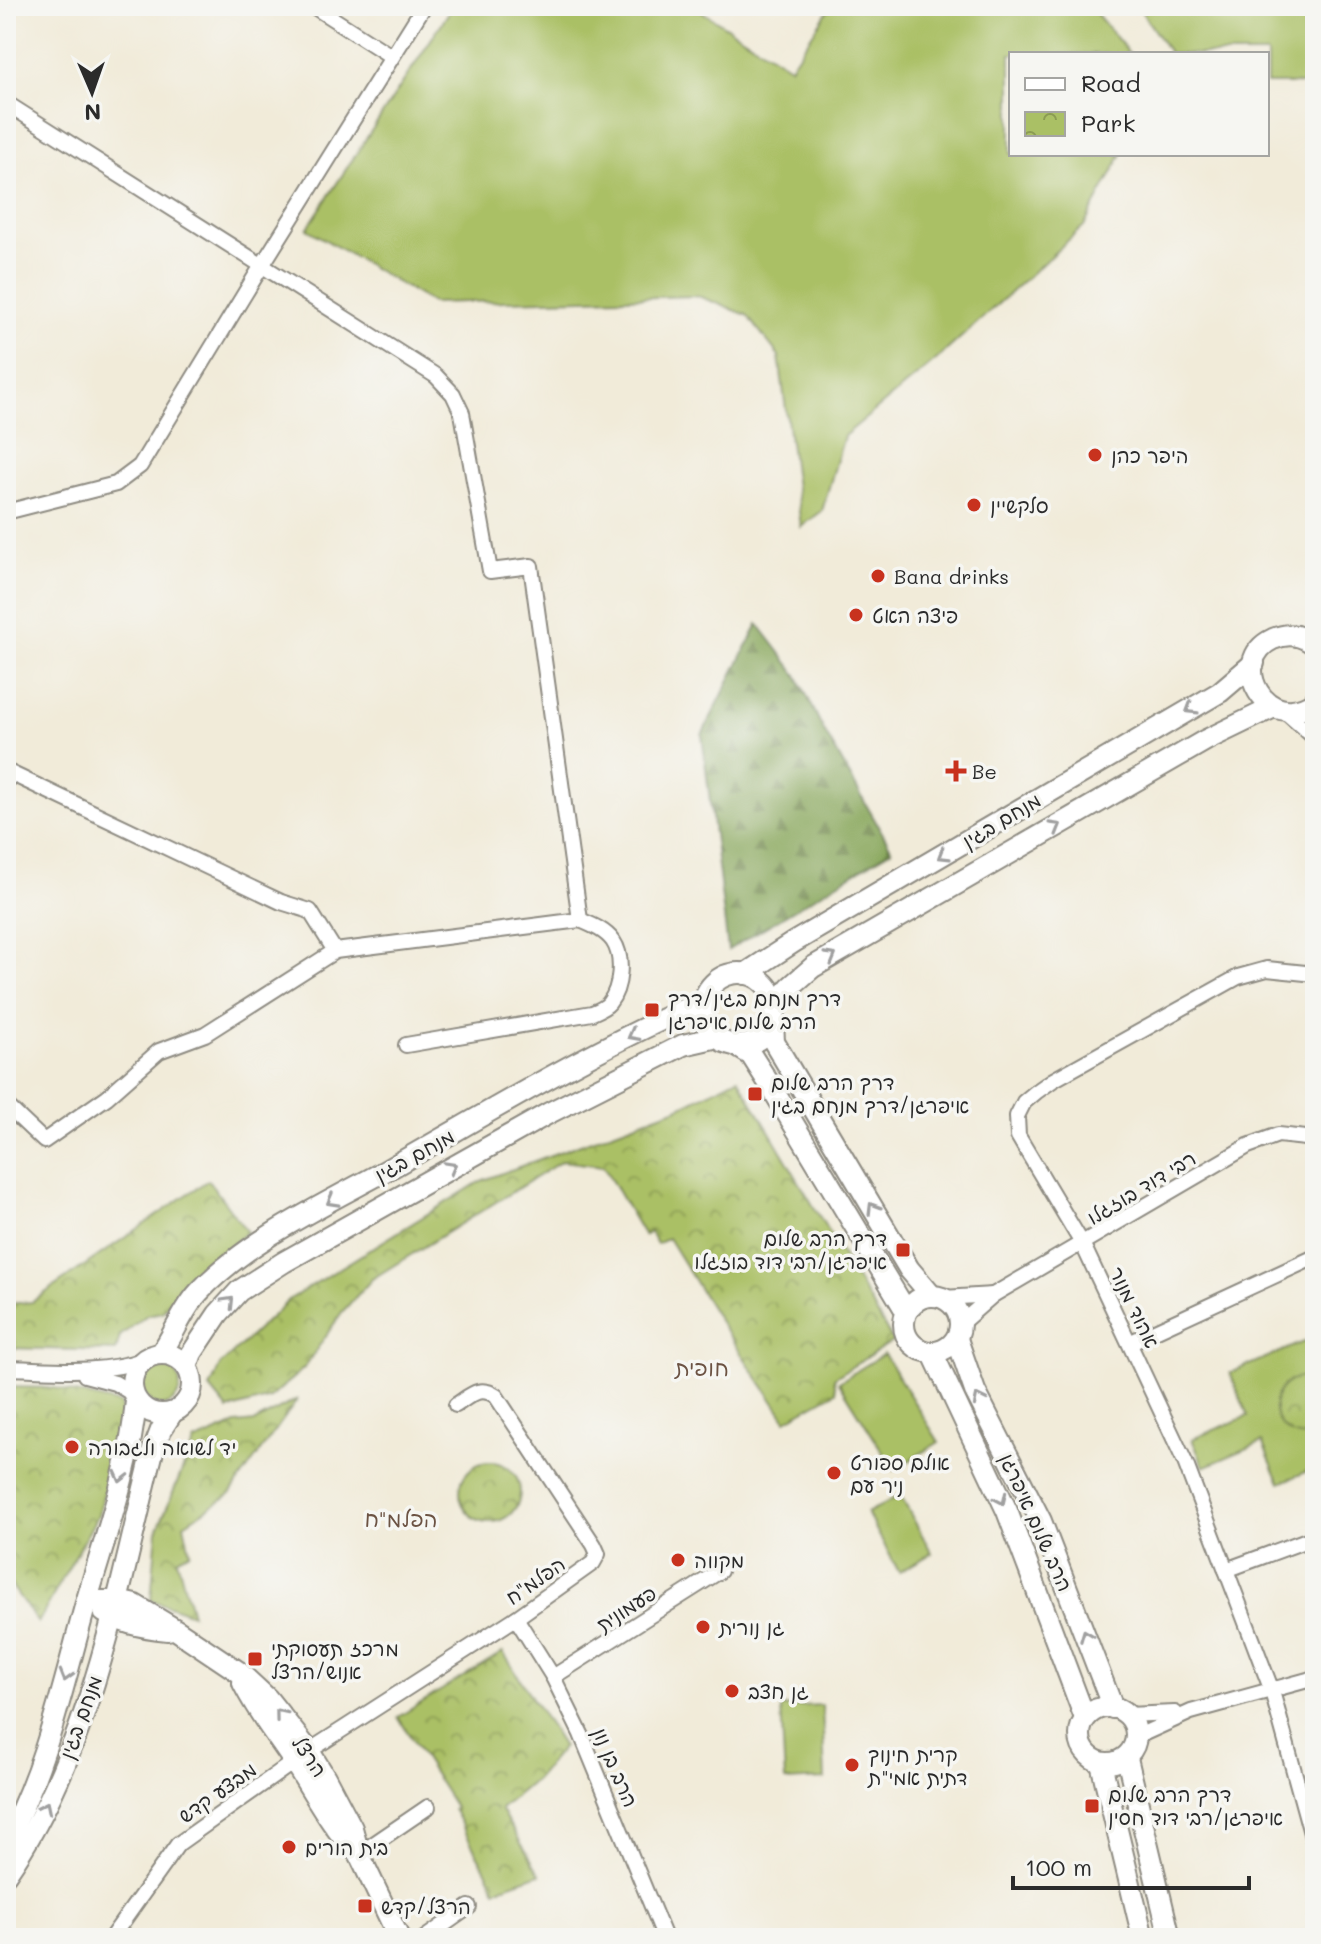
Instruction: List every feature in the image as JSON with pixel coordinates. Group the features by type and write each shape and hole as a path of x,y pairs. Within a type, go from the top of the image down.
{"main road":[{"name":"מנחם בגין","path":"745,974 794,942 1220,692 1254,663 1258,651 1271,640 1294,634 1312,639"},
{"path":"1254,663 1252,673 1255,686 1264,700 1279,708"},
{"name":"מנחם בגין","path":"774,1016 790,987 813,967 1206,740 1279,708 1299,709 1315,701"},
{"path":"906,1311 751,1055 726,1041 705,1017 703,1001 710,984 718,978 726,974 745,974 768,989 774,1016 774,1042 909,1269 938,1297 957,1310 958,1331 945,1349 932,1352 920,1350 909,1340 904,1325 906,1311 917,1300 938,1297"},
{"name":"מנחם בגין","path":"152,1356 199,1292 223,1270 278,1232 528,1090 666,1017 703,1001"},
{"path":"726,1041 754,1043 769,1030 774,1016"},
{"name":"מנחם בגין","path":"187,1367 192,1353 218,1314 239,1291 284,1262 549,1113 683,1045 726,1041"},
{"name":"הרב שלום איפרגן","path":"958,1331 975,1391 1041,1521 1120,1712"},
{"name":"הרב שלום איפרגן","path":"932,1352 1007,1511 1085,1718"},
{"path":"152,1356 176,1357 187,1367 192,1379 192,1391 184,1405 172,1413 152,1413 135,1397 132,1378 152,1356"},
{"name":"מנחם בגין","path":"6,1841 34,1779 87,1601 134,1426 135,1397"},
{"name":"מנחם בגין","path":"6,1874 25,1847 53,1792 78,1729 115,1610 153,1451 172,1413"},
{"name":"הרצל","path":"87,1601 115,1610 151,1629 178,1631 239,1672 267,1698 301,1756 352,1828 359,1854 399,1938"},
{"path":"1127,1758 1101,1763 1090,1757 1081,1744 1080,1733 1085,1718 1099,1709 1120,1712 1134,1725 1136,1737 1127,1758 1170,1938"},
{"path":"1101,1763 1143,1938"}],"street":[{"path":"313,6 391,56"},
{"path":"6,512 116,484 140,466 424,6"},
{"path":"6,103 436,376 453,394 462,413 490,571 531,566 580,920"},
{"path":"1279,708 1315,738"},
{"path":"6,771 281,902 310,911 335,951"},
{"path":"6,1105 44,1141 107,1097 159,1051 205,1034 335,951 580,920 601,930 615,942 620,964 618,984 608,1005 592,1013 406,1045"},
{"name":"אהוד מנור","path":"1315,974 1267,969 1238,977 1053,1080 1024,1102 1017,1116 1018,1136 1083,1245 1185,1462 1272,1691 1309,1808 1315,1848"},
{"name":"רבי דוד בוזגלו","path":"958,1331 993,1295 1248,1146 1278,1135 1315,1138"},
{"path":"1131,1342 1315,1257"},
{"name":"רבי דוד בוזגלו","path":"938,1297 993,1295"},
{"path":"6,1368 73,1372 110,1369 152,1356"},
{"path":"73,1372 115,1383 135,1397"},
{"name":"הפלמ\"ח","path":"301,1756 516,1618 593,1563 598,1554 496,1396 487,1390 477,1391 456,1405"},
{"path":"1226,1570 1315,1537"},
{"name":"פעמונית","path":"553,1677 720,1571"},
{"name":"הרב בן נון","path":"516,1618 553,1677 581,1734 665,1938"},
{"path":"1136,1737 1191,1712 1315,1678"},
{"path":"1120,1712 1191,1712"},
{"name":"מבצע קדש","path":"111,1938 178,1844 301,1756"},
{"path":"359,1854 428,1807"},
{"path":"425,1938 469,1907"}],"green space":[{"path":"453,6 693,6 790,67 831,6 1090,6 1128,52 1009,52 1009,156 1121,156 1084,226 936,360 844,436 822,511 801,527 779,356 747,315 698,296 432,303 307,229"},
{"path":"1138,6 1315,6 1315,84 1269,84 1269,52 1169,52"},
{"path":"758,624 797,675 823,729 892,850 728,950 702,735"},
{"path":"738,1078 893,1341 834,1378 836,1392 786,1420 668,1238 657,1244 650,1232 644,1236 603,1166 562,1161 372,1279 342,1312 304,1368 270,1398 228,1410 210,1388 220,1365 290,1299 481,1181 680,1107"},
{"path":"208,1180 247,1232 204,1268 162,1312 147,1315 120,1336 116,1351 6,1348 6,1304 32,1302"},
{"path":"1315,1337 1315,1468 1280,1483 1262,1442 1204,1467 1192,1439 1248,1416 1230,1373"},
{"path":"884,1354 939,1442 894,1470 839,1382"},
{"path":"160,1366 174,1372 180,1386 174,1400 160,1406 146,1400 140,1386 146,1372"},
{"path":"1305,1376 1315,1377 1315,1436 1299,1436 1287,1431 1275,1412 1275,1400 1280,1389 1290,1381"},
{"path":"6,1387 54,1388 121,1404 122,1426 98,1515 38,1623 6,1578"},
{"path":"298,1399 229,1495 184,1524 190,1552 177,1559 192,1614 151,1600 157,1531 194,1442 236,1424 255,1422"},
{"path":"490,1462 501,1464 511,1471 518,1481 518,1503 511,1513 501,1520 490,1522 479,1520 469,1513 462,1503 460,1492 462,1481 469,1471 479,1464"},
{"path":"900,1495 932,1553 899,1572 867,1513"},
{"path":"503,1652 563,1747 536,1779 500,1809 540,1874 496,1889 453,1809 455,1807 398,1717"},
{"path":"822,1705 825,1779 785,1781 781,1707"}],"place":[{"name":"היפר כהן","path":"1095,455"},
{"name":"סלקשיין","path":"974,505"},
{"name":"Bana drinks","path":"878,576"},
{"name":"פיצה האט","path":"856,615"},
{"name":"Be","path":"956,771"},
{"name":"דרך מנחם בגין/דרך הרב שלום איפרגן","path":"652,1010"},
{"name":"דרך הרב שלום איפרגן/דרך מנחם בגין","path":"755,1094"},
{"name":"דרך הרב שלום איפרגן/רבי דוד בוזגלו","path":"903,1250"},
{"name":"יד לשואה ולגבורה","path":"72,1447"},
{"name":"אולם ספורט ניר עם","path":"834,1473"},
{"name":"מקווה","path":"678,1560"},
{"name":"גן נורית","path":"703,1627"},
{"name":"מרכז תעסוקתי אנוש/הרצל","path":"255,1659"},
{"name":"גן חצב","path":"732,1691"},
{"name":"קרית חינוך דתית אמי\"ת","path":"852,1765"},
{"name":"דרך הרב שלום איפרגן/רבי דוד חסין","path":"1092,1806"},
{"name":"בית הורים","path":"289,1847"},
{"name":"הרצל/קדש","path":"365,1906"}],"district":[{"name":"חופית","path":"702,1367"},
{"name":"הפלמ\"ח","path":"401,1518"}]}
